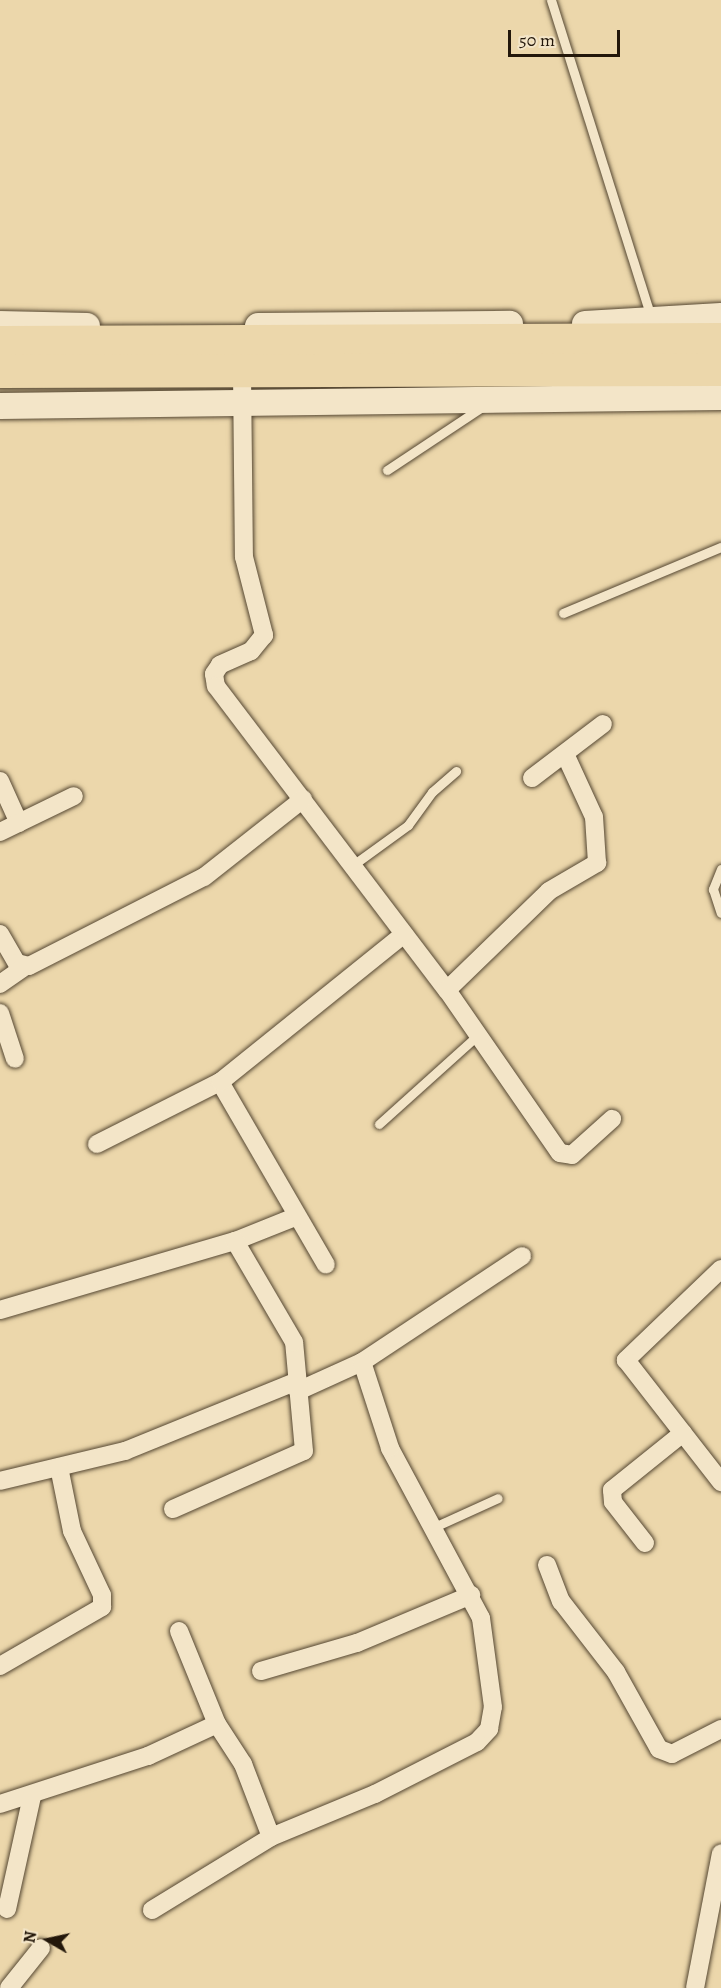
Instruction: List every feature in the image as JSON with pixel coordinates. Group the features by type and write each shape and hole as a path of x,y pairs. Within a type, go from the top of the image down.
{"highway":[{"path":"0,342 652,330 721,339"},
{"path":"6,379 243,387 721,369"}],"street":[{"path":"0,324 133,328 652,330 721,316"},
{"path":"243,387 244,557 264,635 251,651 220,665 214,679 447,990 560,1153 572,1155 612,1119"},
{"path":"0,406 243,387 494,399 721,397"},
{"path":"532,778 566,756 603,724"},
{"path":"447,990 549,891 597,863 594,818 566,756"},
{"path":"0,781 19,823"},
{"path":"0,832 74,796"},
{"path":"0,984 24,967 204,877 303,799"},
{"path":"96,1144 220,1082 404,934"},
{"path":"2,941 24,967"},
{"path":"0,1013 15,1059"},
{"path":"220,1082 295,1217 326,1265"},
{"path":"0,1310 235,1241 295,1217"},
{"path":"172,1509 302,1454 291,1331 235,1241"},
{"path":"0,1481 150,1442 362,1362 522,1256"},
{"path":"721,1269 627,1356 628,1365 721,1482"},
{"path":"152,1910 271,1837 375,1794 484,1737 493,1707 484,1633 471,1595 432,1527 379,1423 362,1362"},
{"path":"645,1543 613,1502 612,1490 683,1433"},
{"path":"0,1666 102,1607 102,1595 72,1531 59,1467"},
{"path":"547,1565 561,1601 616,1672 659,1749 672,1754 721,1729"},
{"path":"261,1671 357,1643 471,1595"},
{"path":"178,1631 218,1724 243,1764 271,1837"},
{"path":"0,1804 33,1796 148,1756 218,1724"},
{"path":"7,1910 33,1796"},
{"path":"695,1988 721,1853"},
{"path":"9,1988 41,1948"}],"lane":[{"path":"551,0 652,330"},
{"path":"387,470 494,399"},
{"path":"563,613 721,547"},
{"path":"352,865 408,825 432,792 456,771"},
{"path":"721,869 713,889 721,913"},
{"path":"379,1124 478,1035"},
{"path":"432,1527 498,1498"}]}
